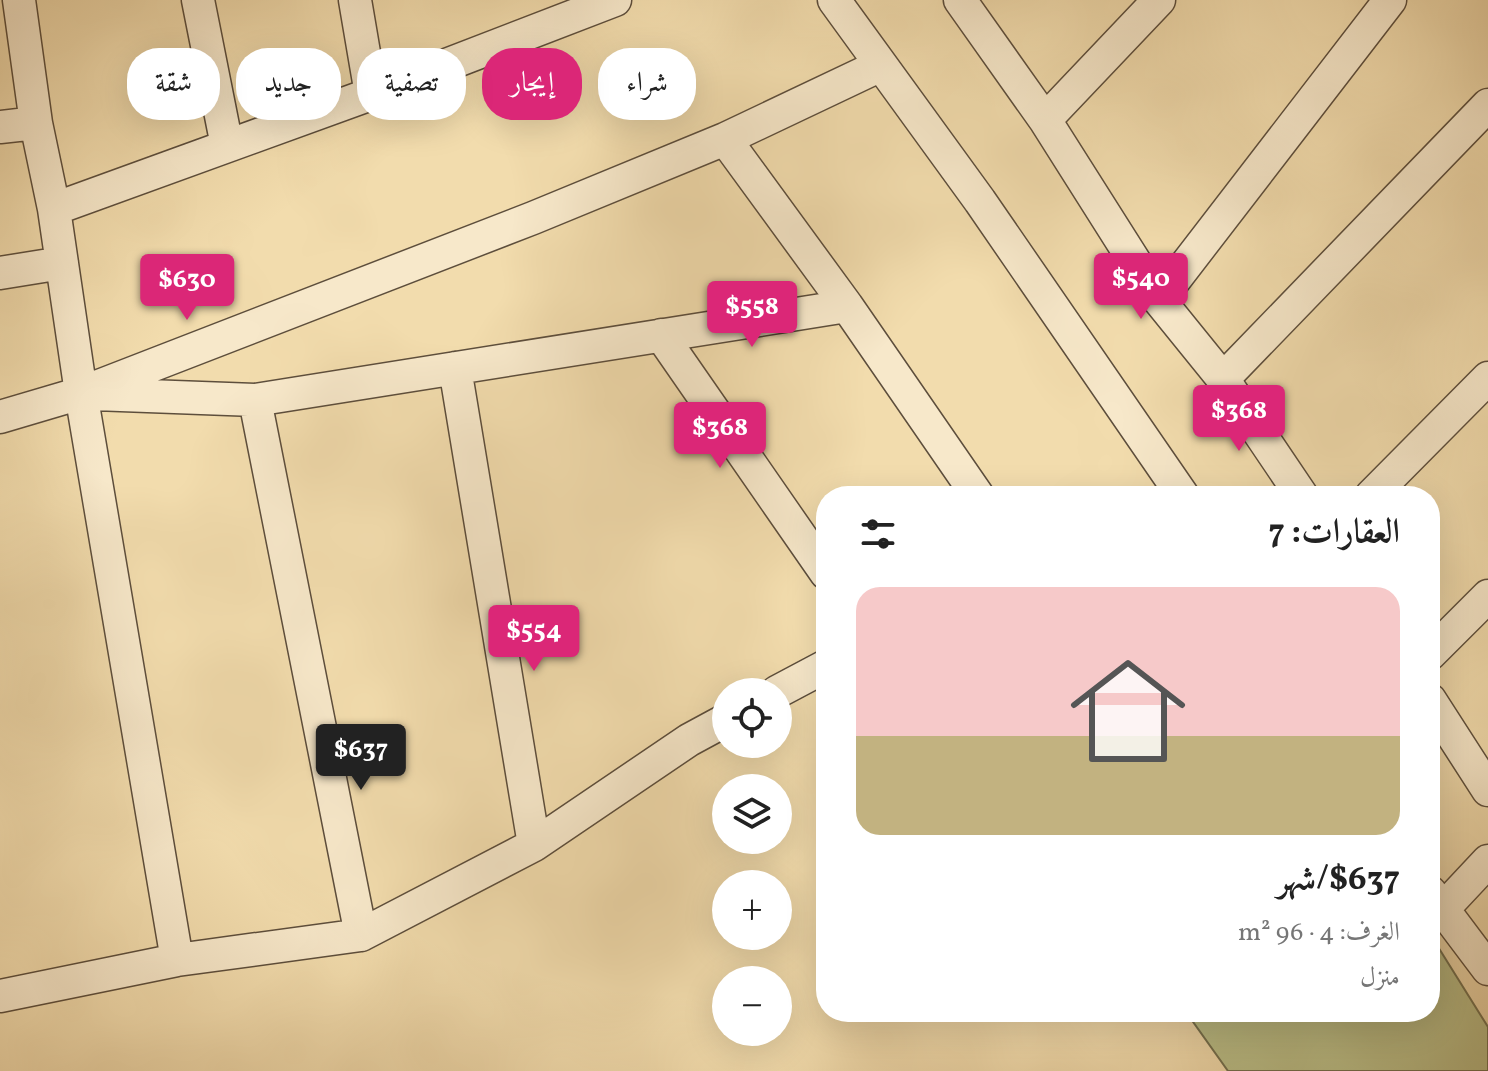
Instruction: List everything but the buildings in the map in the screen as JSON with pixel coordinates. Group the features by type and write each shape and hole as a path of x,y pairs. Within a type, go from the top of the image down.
{"street":[{"path":"19,0 36,123 54,209 81,393 177,960"},
{"path":"198,0 227,146"},
{"path":"355,0 363,48"},
{"path":"466,57 615,0"},
{"path":"834,0 980,201 1176,486"},
{"path":"960,0 1045,120 1159,300 1223,379 1295,486"},
{"path":"1045,120 1159,0"},
{"path":"1159,300 1390,0"},
{"path":"0,417 81,393 533,218 725,139 881,65"},
{"path":"54,209 357,99"},
{"path":"1223,379 1488,105"},
{"path":"0,127 36,123"},
{"path":"725,139 847,306 971,486"},
{"path":"0,273 62,263"},
{"path":"81,393 255,400 847,306"},
{"path":"661,335 816,559"},
{"path":"455,368 534,845"},
{"path":"1381,486 1488,378"},
{"path":"255,400 361,935"},
{"path":"1440,644 1488,596"},
{"path":"792,684 816,671"},
{"path":"1440,716 1488,790"},
{"path":"0,996 177,960 361,935 534,845 712,728"},
{"path":"1440,897 1488,861"},
{"path":"1440,905 1488,969"}],"green space":[{"path":"1440,950 1488,1027 1488,1071 1228,1071 1193,1022 1440,1022"}]}
